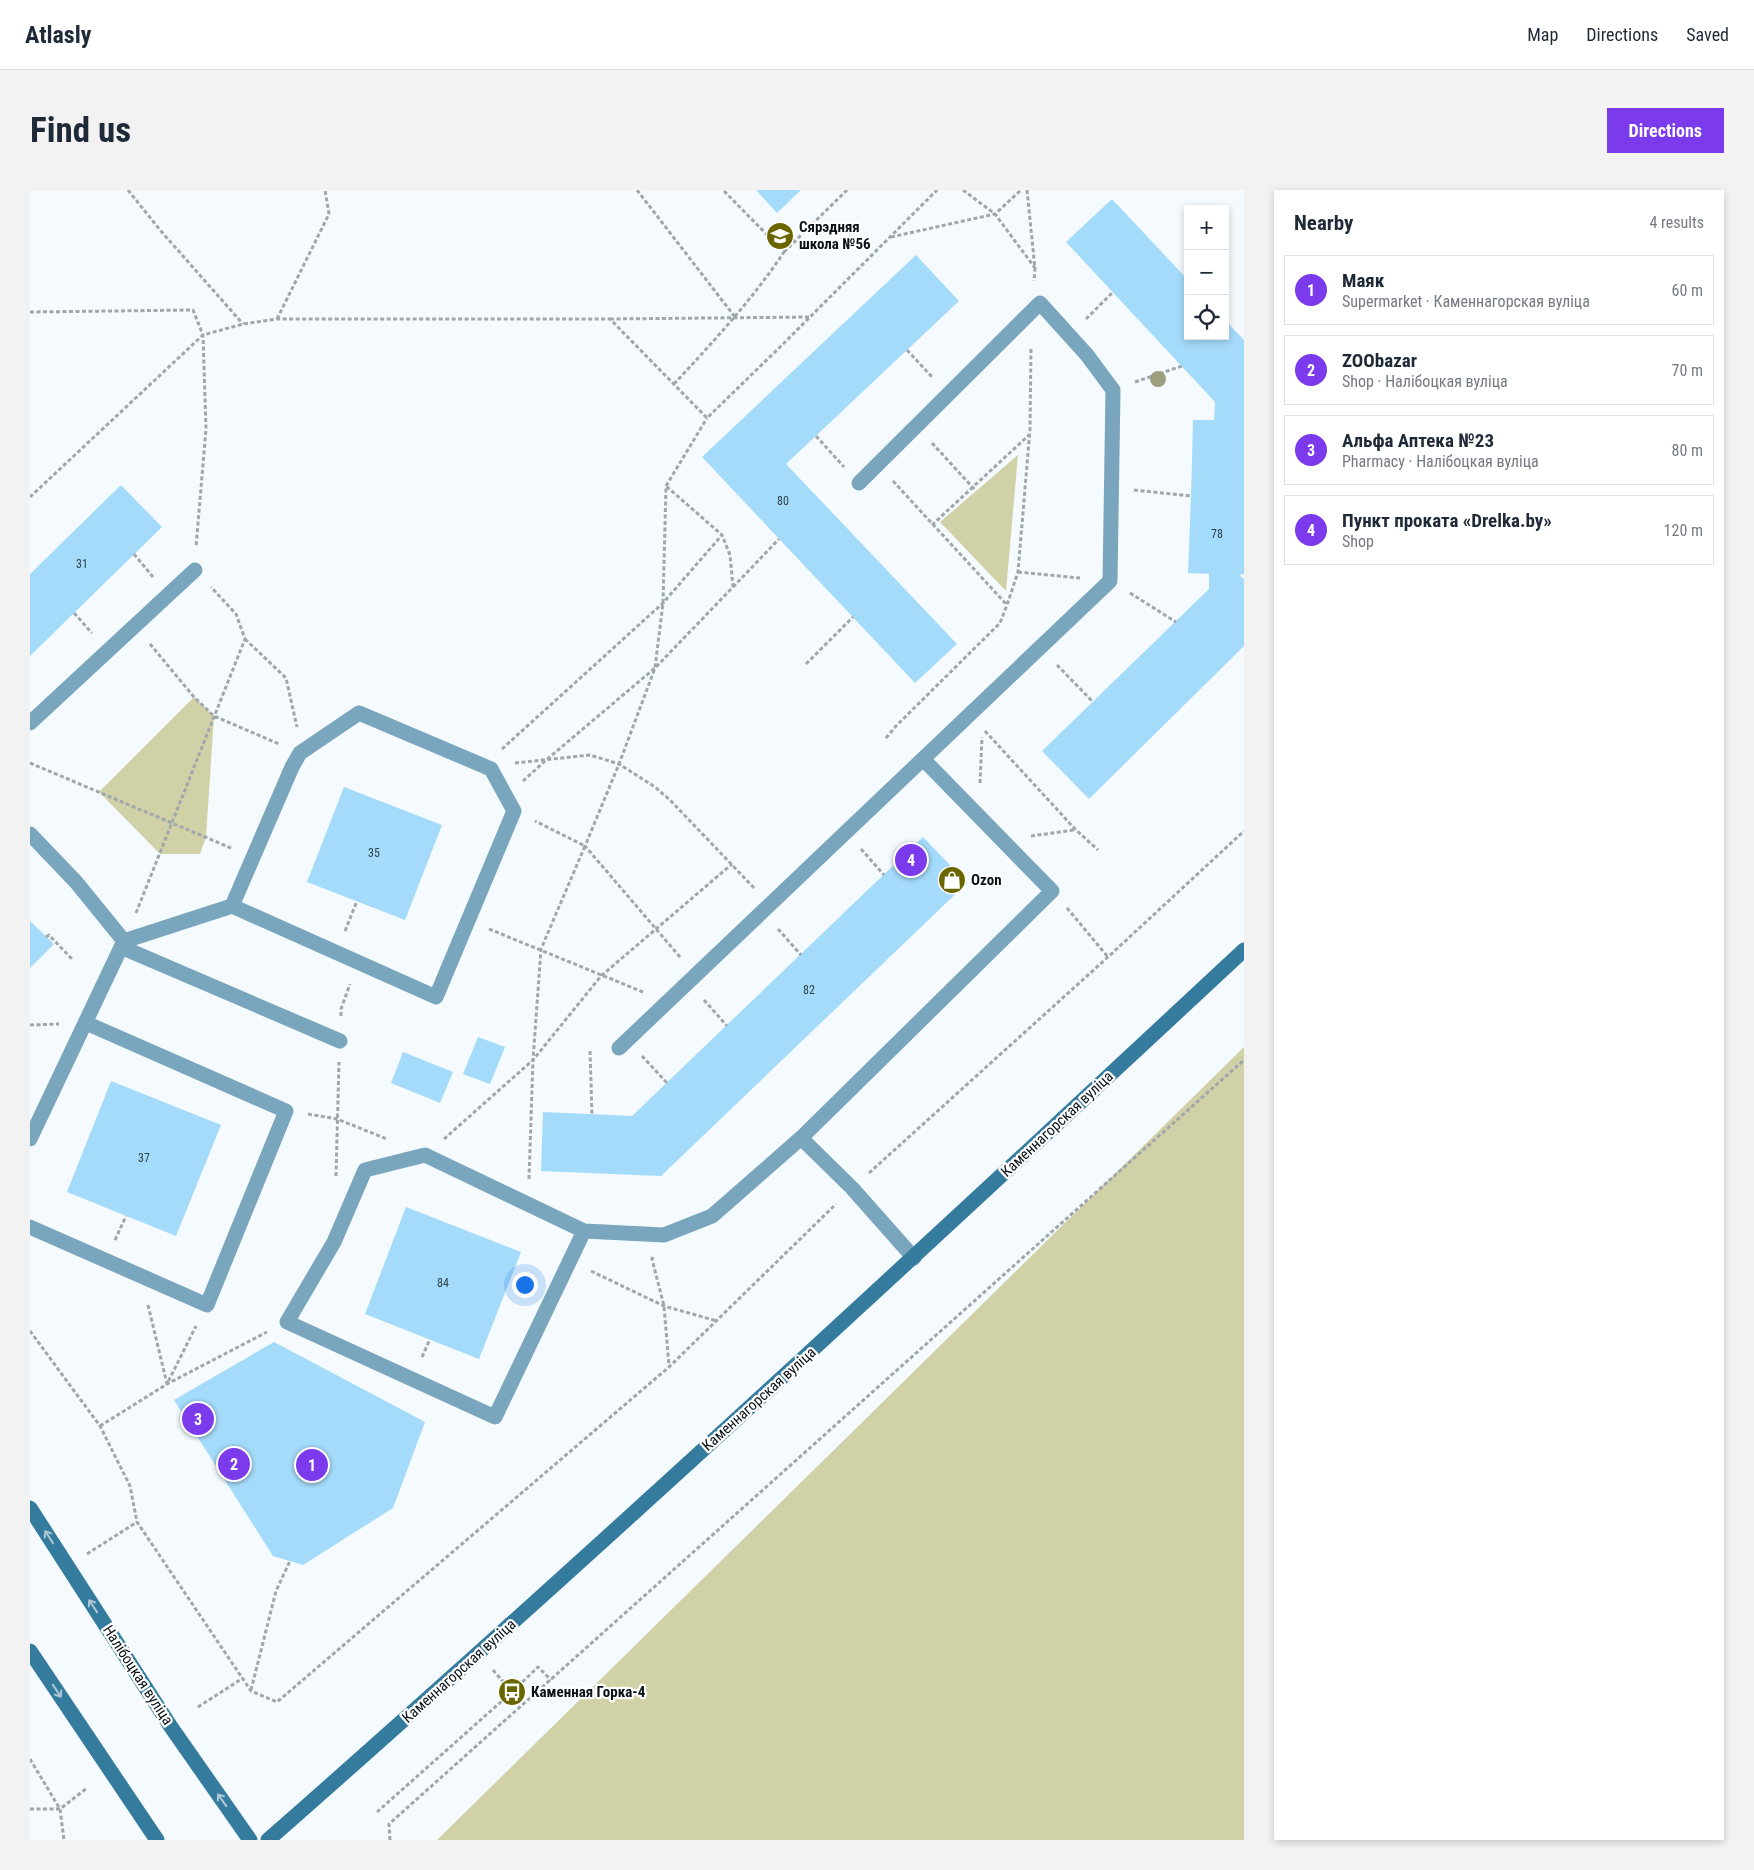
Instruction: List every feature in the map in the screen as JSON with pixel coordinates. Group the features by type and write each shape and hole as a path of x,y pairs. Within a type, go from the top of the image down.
{"main road":[{"name":"Каменнагорская вуліца","path":"268,1840 549,1591 914,1258 1244,950"},
{"name":"Налібоцкая вуліца","path":"30,1508 171,1727 250,1840"},
{"path":"30,1651 157,1840"}],"lane":[{"path":"623,1044 1110,581 1112,390 1087,354 1040,304 1031,310 859,483"},
{"path":"30,724 194,570"},
{"path":"30,1139 123,944 232,906 436,997 514,811 492,769 358,713 300,753 292,767 255,858 232,906"},
{"path":"584,1231 495,1417 288,1322 334,1242 365,1170 425,1155 584,1231 664,1235 712,1216 801,1138 1052,891 923,759"},
{"path":"30,834 76,882 123,944 340,1041"},
{"path":"30,1227 207,1305 286,1111 86,1023"},
{"path":"801,1138 852,1188 914,1258"}],"path":[{"path":"128,190 160,230 243,324"},
{"path":"277,319 330,214 325,190"},
{"path":"638,190 735,318"},
{"path":"723,190 784,252"},
{"path":"674,384 735,318 764,282 784,252 847,190"},
{"path":"528,1205 533,1060 541,949 619,764 655,668 662,603 666,486 707,418 937,190"},
{"path":"963,190 995,214 1036,268"},
{"path":"890,238 995,214 1021,190"},
{"path":"886,738 1000,623 1018,572 1029,435 1031,310 1036,268 1027,190"},
{"path":"1096,309 1113,292"},
{"path":"30,312 193,310 203,335 206,430 194,570 236,614 246,639 286,678 297,728 300,753"},
{"path":"30,497 203,335 243,324 277,319 811,317"},
{"path":"610,319 707,418"},
{"path":"906,350 948,394"},
{"path":"1112,390 1182,366"},
{"path":"916,426 975,489"},
{"path":"932,525 975,489 1029,435"},
{"path":"816,436 859,483"},
{"path":"878,464 1007,605"},
{"path":"666,486 722,535 730,556 733,586"},
{"path":"1111,487 1190,496"},
{"path":"484,765 662,603 722,535"},
{"path":"506,797 545,761 655,668 779,539"},
{"path":"134,554 168,594"},
{"path":"1018,572 1110,581 1176,622"},
{"path":"806,664 853,617"},
{"path":"135,626 194,697 214,716 300,753"},
{"path":"123,944 246,639"},
{"path":"1040,648 1093,702"},
{"path":"979,817 982,729 1075,829 1098,850"},
{"path":"484,765 545,761 590,755 619,764 655,787 670,800 732,864 801,955"},
{"path":"30,763 255,858"},
{"path":"514,811 585,846 656,929 727,1026"},
{"path":"1002,840 1075,829"},
{"path":"30,1331 100,1426 130,1486 137,1522 251,1691 277,1702 669,1367 852,1188 1108,957 1244,831"},
{"path":"846,832 884,875"},
{"path":"425,1155 533,1060 602,976 732,864"},
{"path":"1052,891 1108,957"},
{"path":"336,952 357,901"},
{"path":"468,920 667,1002"},
{"path":"46,937 49,934 72,959"},
{"path":"335,1185 341,1010 357,962"},
{"path":"623,1044 667,1083"},
{"path":"590,1052 592,1114"},
{"path":"390,1840 390,1824 1244,1060"},
{"path":"286,1111 337,1119 390,1141"},
{"path":"664,1235 652,1259 664,1306 669,1367"},
{"path":"570,1261 664,1306 718,1321"},
{"path":"141,1275 167,1384"},
{"path":"167,1384 207,1305"},
{"path":"100,1426 167,1384 288,1322"},
{"path":"68,1567 137,1522"},
{"path":"251,1691 276,1591 290,1561"},
{"path":"478,1654 512,1692"},
{"path":"377,1812 538,1667 552,1680"},
{"path":"198,1707 243,1678"},
{"path":"30,1759 60,1809 64,1840"},
{"path":"30,1809 60,1809 87,1788"}],"green space":[{"path":"1018,455 1006,591 940,522"},
{"path":"194,697 214,716 206,837 200,854 160,854 99,792"},
{"path":"1244,1047 1244,1840 437,1840"}],"building":[{"path":"756,190 801,190 777,213"},
{"path":"1112,199 1184,276 1184,340 1229,340 1229,324 1244,340 1244,574 1239,575 1244,579 1244,646 1089,799 1042,751 1209,589 1209,574 1188,573 1193,420 1214,420 1215,402 1066,242"},
{"path":"916,255 959,301 786,464 957,644 915,683 702,457"},
{"path":"121,485 162,527 30,656 30,574"},
{"path":"344,787 442,825 405,920 307,882"},
{"path":"923,837 967,883 661,1176 541,1171 543,1112 632,1116"},
{"path":"30,921 54,944 30,968"},
{"path":"478,1037 505,1047 490,1084 463,1074"},
{"path":"403,1052 453,1072 440,1103 391,1083"},
{"path":"111,1081 221,1125 176,1236 67,1192"},
{"path":"406,1207 521,1252 479,1359 365,1314"},
{"path":"274,1342 425,1422 393,1508 303,1565 273,1556 174,1400"}],"place":[{"name":"Сярэдняя школа №56","path":"780,236"},
{"name":"Пункт проката «Drelka.by»","path":"911,860"},
{"name":"Ozon","path":"952,880"},
{"name":"Альфа Аптека №23","path":"198,1419"},
{"name":"ZOObazar","path":"234,1464"},
{"name":"Маяк","path":"312,1465"},
{"name":"Каменная Горка-4","path":"512,1692"}]}
